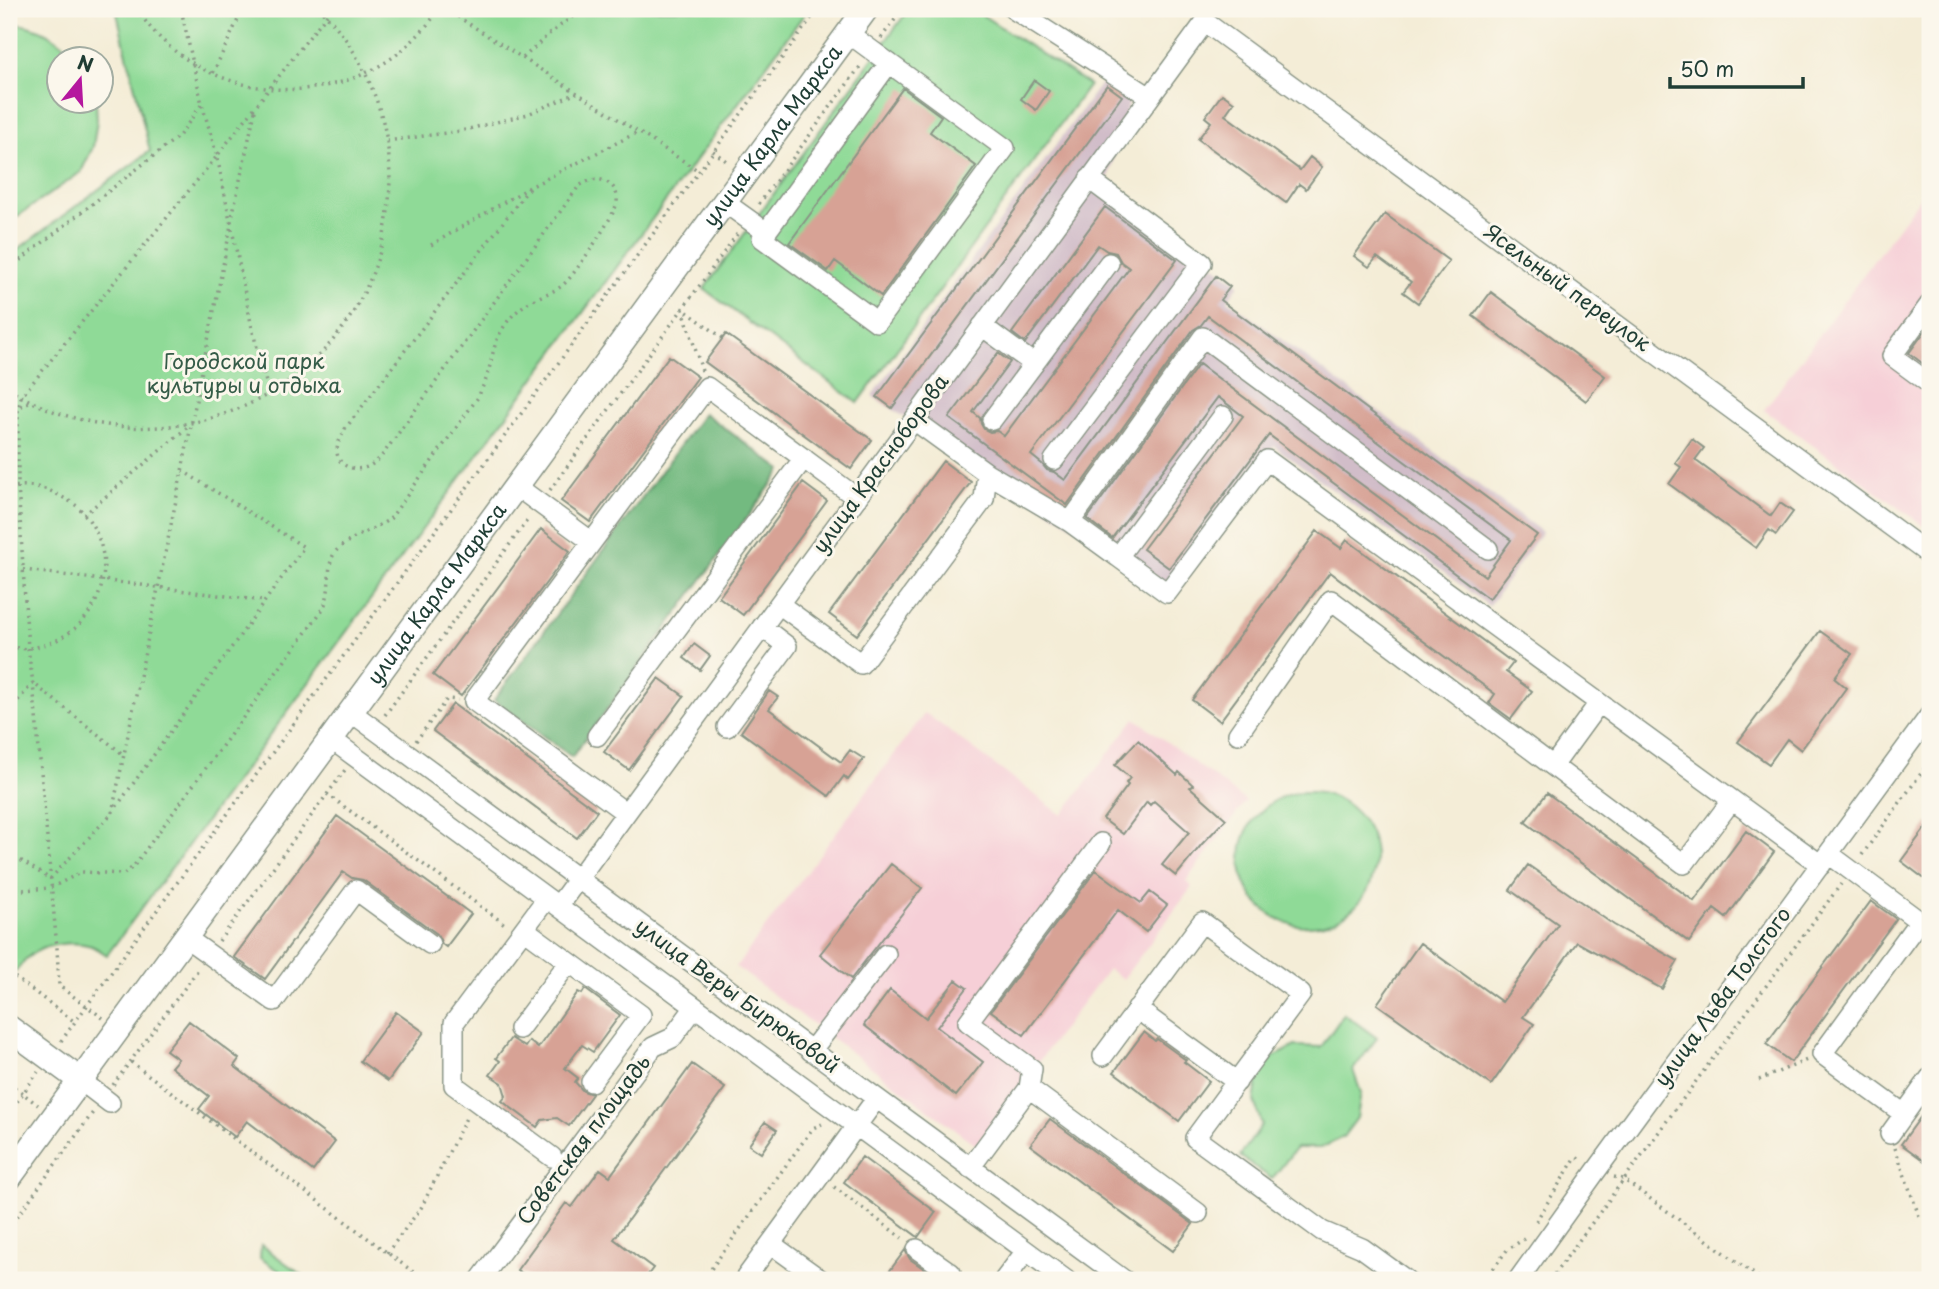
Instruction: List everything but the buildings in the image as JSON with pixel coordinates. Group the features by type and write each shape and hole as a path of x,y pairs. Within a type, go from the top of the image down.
{"main road":[{"name":"улица Карла Маркса","path":"9,1178 866,9"},
{"path":"9,1028 80,1080"}],"street":[{"path":"1013,9 1150,97"},
{"path":"1045,29 1050,9"},
{"name":"улица Красноборова","path":"552,902 578,879 1150,97 1202,15"},
{"name":"Ясельный переулок","path":"1202,15 1930,555"},
{"path":"848,33 872,51 889,63 1005,148 877,322 762,238 889,63"},
{"path":"1054,460 1202,263 1089,179"},
{"path":"724,202 765,232"},
{"path":"992,420 1109,263"},
{"path":"1930,304 1892,356 1930,384"},
{"path":"982,326 1034,364"},
{"path":"1070,522 1203,337 1488,549"},
{"path":"626,813 474,701 707,387 857,498"},
{"path":"1118,556 1223,416"},
{"path":"914,420 987,473 1070,522 1167,593 1267,460 1732,800 1825,860 1851,870 1925,925 1822,1054 1904,1114"},
{"path":"597,736 804,458"},
{"path":"779,604 861,664 984,499 987,473"},
{"path":"516,486 592,542"},
{"path":"1238,734 1331,600 1684,864 1732,800"},
{"path":"727,727 787,646 762,627"},
{"path":"1553,766 1599,703"},
{"name":"улица Веры Бирюковой","path":"351,712 1124,1280"},
{"name":"улица Льва Толстого","path":"1518,1280 1930,715"},
{"name":"улица Веры Бирюковой","path":"331,739 1066,1280"},
{"path":"970,1168 1029,1088 1032,1069 968,1022 1101,843"},
{"path":"186,937 274,1002 356,890 430,944"},
{"name":"Советская площадь","path":"552,902 522,932 454,1023 454,1085 552,1157"},
{"path":"1103,1056 1202,922 1301,994 1195,1138 1322,1231 1362,1248 1406,1280"},
{"path":"522,932 569,962 641,1015 591,1082"},
{"path":"811,1051 886,954"},
{"path":"519,1029 569,962"},
{"name":"Советская площадь","path":"480,1280 653,1047 672,1038 695,1007"},
{"path":"1138,1009 1237,1082"},
{"path":"1889,1134 1930,1078"},
{"path":"80,1080 107,1100"},
{"path":"1029,1088 1198,1213"},
{"path":"744,1280 876,1099"},
{"path":"1004,1280 1054,1230"},
{"path":"771,1244 821,1280"},
{"path":"917,1249 952,1278"}],"path":[{"path":"137,9 162,40 194,64 241,84 269,89 310,89 332,85 365,73 394,56 412,41 440,9"},
{"path":"181,9 202,104 217,156 252,328 269,394"},
{"path":"213,74 243,9"},
{"path":"9,389 69,418 120,428 172,427 222,416 269,394 291,380 329,345 352,313 379,255 389,204 390,178 387,141 377,102 365,73 356,55 320,9"},
{"path":"59,986 33,683 27,649 18,485 18,408 21,397 217,156 331,9"},
{"path":"446,9 699,171"},
{"path":"523,58 549,34 583,9"},
{"path":"9,1113 818,9"},
{"path":"374,729 903,9"},
{"path":"387,141 461,131 528,114 577,93"},
{"path":"9,269 179,136 202,104"},
{"path":"112,813 256,105"},
{"path":"431,245 530,187 638,132"},
{"path":"9,891 50,888 82,872 124,874 133,867 323,609 328,598 331,562 335,552 344,544 390,519 479,396 501,331 520,307 555,291 566,282 611,217 617,203 616,192 611,184 601,179 589,180 579,186 381,457 370,467 358,470 347,467 339,460 337,450 345,429 530,187"},
{"path":"683,309 723,338"},
{"path":"683,309 707,387"},
{"path":"9,414 30,401"},
{"path":"84,516 192,424"},
{"path":"50,879 112,813 304,547 183,471"},
{"path":"9,488 18,485 50,490 77,506 97,531 105,562 100,594 84,622 59,641 27,649 9,646"},
{"path":"9,568 265,601"},
{"path":"33,683 124,755"},
{"path":"9,711 33,683"},
{"path":"415,742 447,699"},
{"path":"9,1228 107,1100 131,1062 355,756"},
{"path":"1549,1280 1930,761"},
{"path":"327,794 522,932"},
{"path":"9,853 50,879"},
{"path":"9,973 75,1022"},
{"path":"131,1062 424,1280"},
{"path":"1759,1080 1788,1068"},
{"path":"9,1083 23,1093"},
{"path":"387,1253 421,1208 475,1100"},
{"path":"703,1280 813,1128 825,1122"},
{"path":"1889,1134 1919,1216"},
{"path":"1532,1226 1576,1157"},
{"path":"1596,1171 1623,1179 1762,1280"},
{"path":"834,1187 917,1249"},
{"path":"1485,1280 1507,1250 1525,1238"}],"shaded area":[{"path":"1106,77 1131,94 1106,186 1239,284 1228,300 1542,532 1489,606 1274,446 1168,588 872,396"},
{"path":"1930,184 1930,530 1764,410"},
{"path":"925,713 1062,815 1135,718 1246,801 1186,881 1192,887 1123,979 1108,969 976,1145 736,967"}],"green space":[{"name":"Городской парк культуры и отдыха","path":"116,9 808,9 107,955 84,944 58,944 33,953 16,971 9,965 9,256 150,151"},
{"path":"909,9 973,9 1089,85 858,403 704,289"},
{"path":"9,23 39,30 65,46 46,46 46,116 97,116 97,120 93,147 81,172 9,222"},
{"path":"704,413 782,470 572,757 494,700"},
{"path":"1308,792 1333,797 1355,812 1370,834 1375,859 1370,884 1355,906 1333,921 1308,926 1283,921 1261,906 1246,884 1241,859 1246,834 1261,812 1283,797"},
{"path":"1344,1014 1377,1038 1353,1070 1361,1093 1357,1118 1343,1137 1321,1148 1296,1148 1272,1179 1240,1156 1262,1125 1254,1101 1258,1077 1273,1057 1295,1046 1321,1047"},
{"path":"261,1245 309,1280 293,1280 260,1258"}]}
